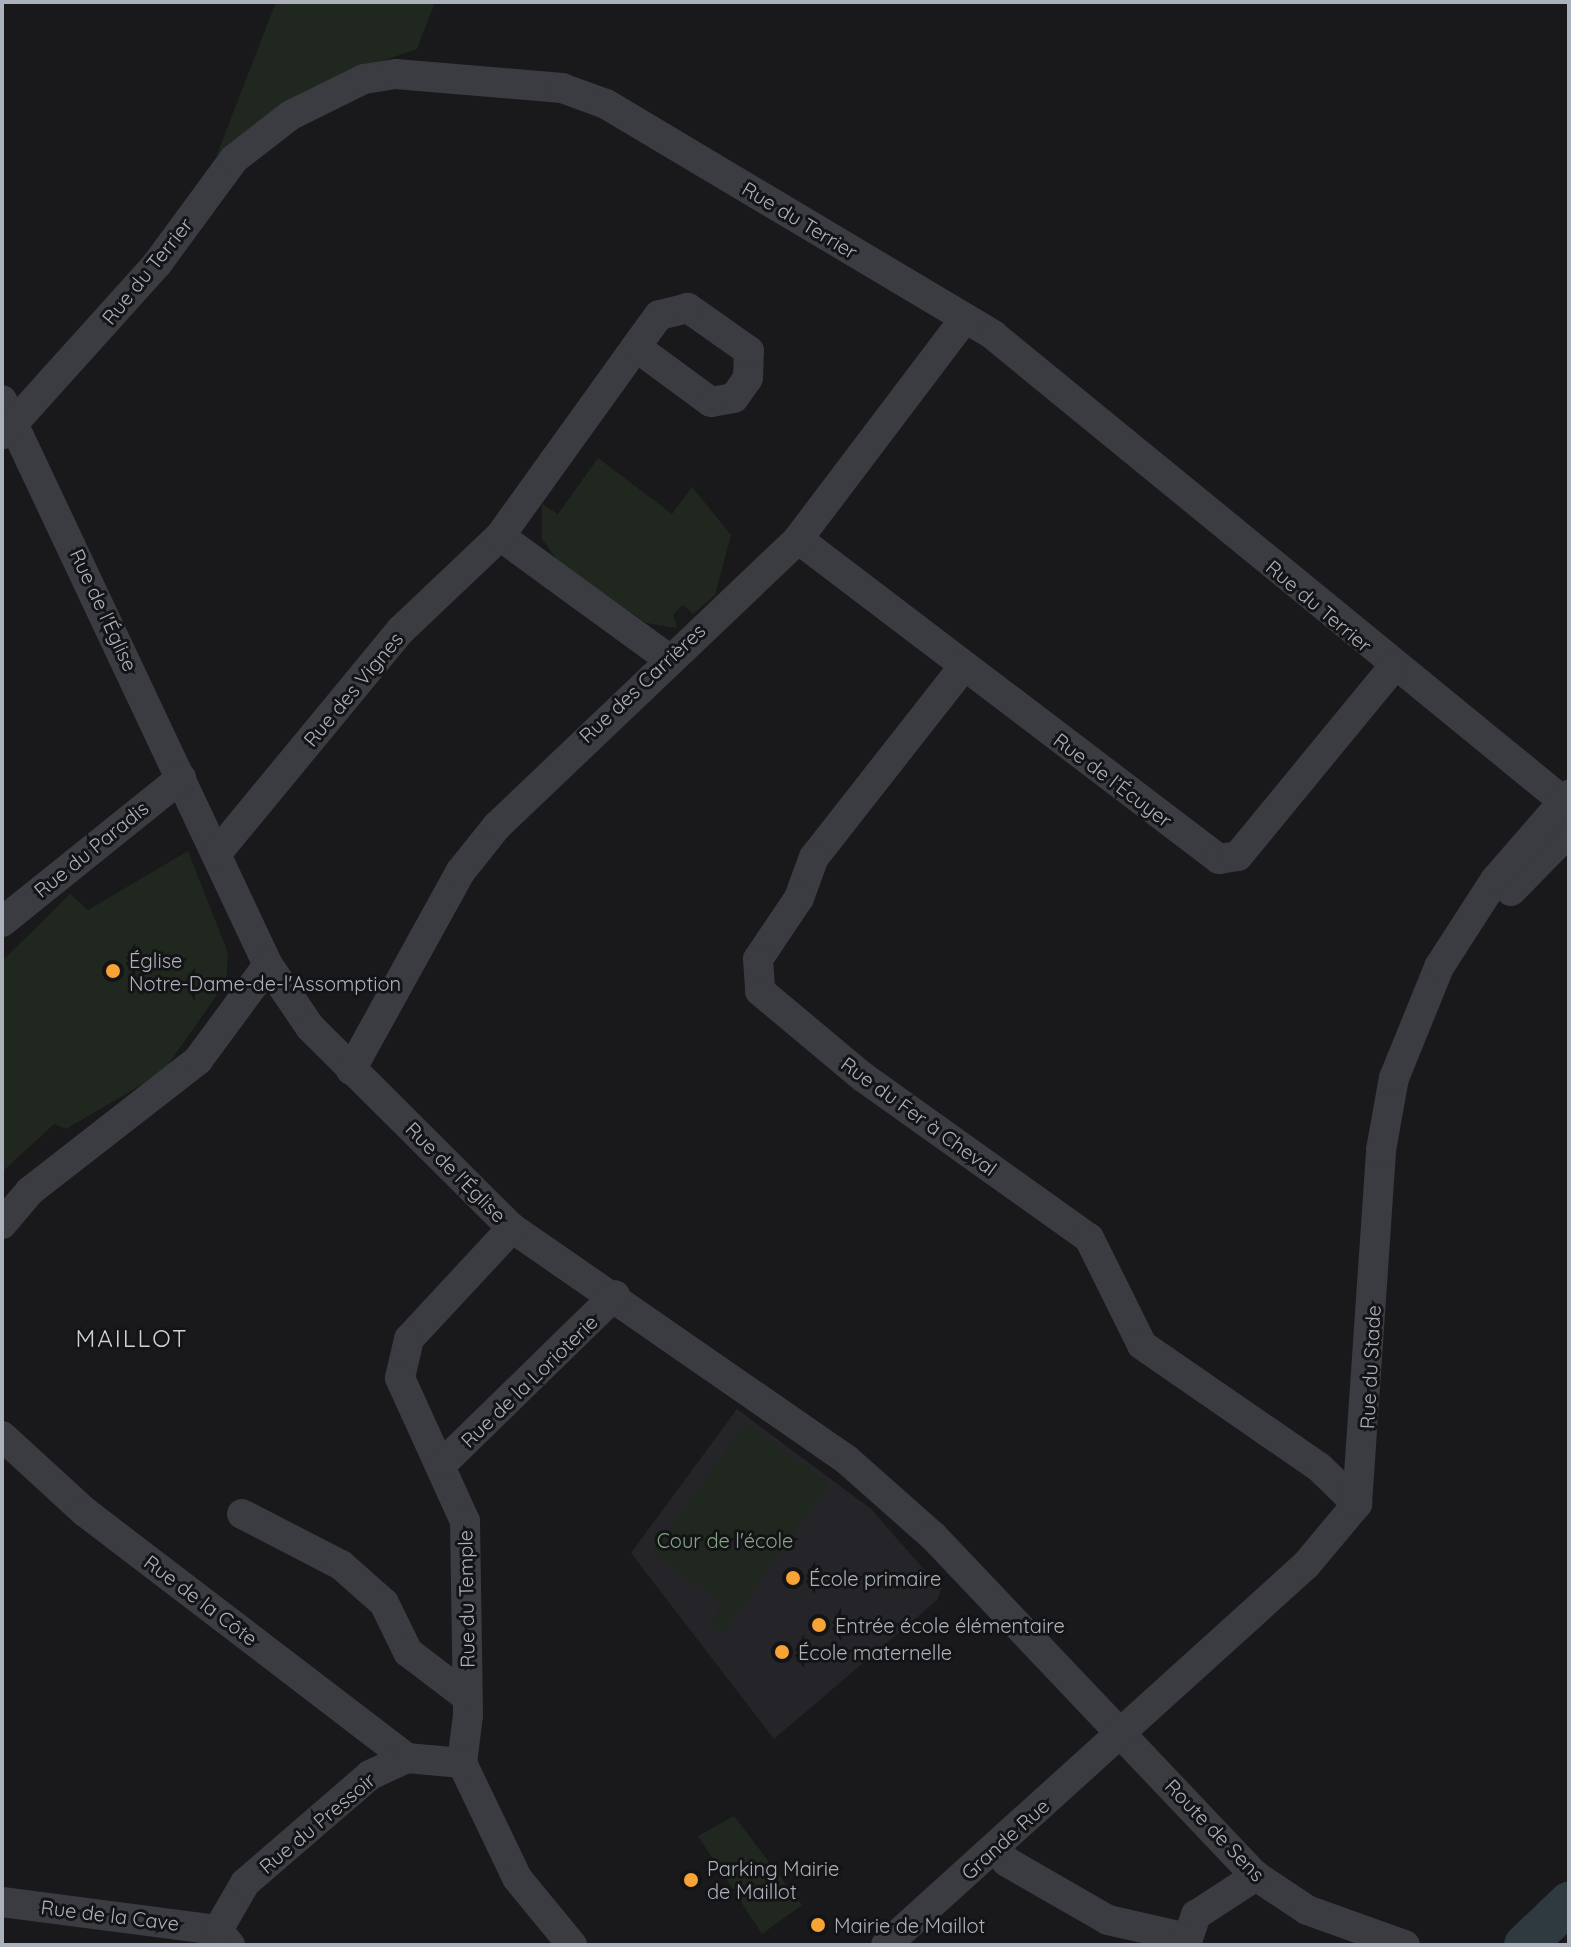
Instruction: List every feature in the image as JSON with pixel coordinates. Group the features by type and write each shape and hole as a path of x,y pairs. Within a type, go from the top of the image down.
{"street":[{"name":"Rue du Terrier","path":"7,420 157,264 234,159 326,94 396,74 517,80 606,104 965,318 1393,667 1567,800"},
{"name":"Rue des Carrières","path":"351,1070 461,871 536,783 798,539 965,318"},
{"name":"Rue des Vignes","path":"217,853 401,630 500,536 636,347"},
{"name":"Rue de l'Église","path":"7,420 268,965 351,1070 512,1228 615,1295 847,1460 933,1536 1124,1734"},
{"path":"500,536 667,658"},
{"name":"Rue de l’Écuyer","path":"798,539 964,666 1228,860 1393,667"},
{"name":"Rue du Fer à Cheval","path":"964,666 814,857 799,898 763,946 760,991 863,1077 1089,1238 1142,1345 1319,1467 1357,1504"},
{"name":"Rue du Paradis","path":"2,922 181,778"},
{"name":"Rue du Stade","path":"1357,1504 1387,1111 1416,1013 1495,880 1567,800"},
{"name":"Rue du Stade","path":"1472,922 1569,832"},
{"path":"2,1224 16,1185 198,1060 268,965"},
{"name":"Rue du Temple","path":"512,1228 409,1339 400,1358 400,1378 465,1521 467,1697 462,1763 517,1878 572,1945"},
{"name":"Rue de la Lorioterie","path":"441,1465 615,1295"},
{"name":"Rue de la Côte","path":"2,1436 85,1512 407,1758"},
{"path":"1124,1734 1306,1565 1357,1504"},
{"path":"242,1514 341,1565 384,1603 408,1652 467,1697"},
{"name":"Grande Rue","path":"886,1945 1124,1734"},
{"name":"Route de Sens","path":"1124,1734 1256,1876 1307,1910 1405,1945"},
{"name":"Rue du Pressoir","path":"224,1937 245,1883 370,1775 407,1758 462,1763"},
{"path":"995,1848 1007,1862 1108,1920 1187,1941 1196,1915 1256,1876"},
{"name":"Rue de la Cave","path":"2,1902 224,1937"}],"shaded area":[{"name":"École primaire","path":"737,1409 871,1509 928,1574 944,1582 937,1600 774,1739 631,1553"}],"green space":[{"path":"276,2 435,2 417,49 356,70 216,157"},
{"path":"598,458 672,514 692,487 731,535 715,595 693,614 683,605 673,614 677,628 646,623 558,561 542,539 542,504 558,514"},
{"path":"188,851 228,953 226,982 163,1072 66,1129 54,1124 2,1172 2,961 70,894 88,910"},
{"name":"Cour de l'école","path":"745,1423 829,1484 723,1633 710,1623 723,1604 652,1553"},
{"path":"734,1816 802,1905 762,1934 698,1836"}],"waterway":[{"path":"1525,1945 1569,1903"}],"place":[{"name":"Église Notre-Dame-de-l'Assomption","path":"113,971"},
{"name":"École primaire","path":"793,1578"},
{"name":"Entrée école élémentaire","path":"819,1625"},
{"name":"École maternelle","path":"782,1652"},
{"name":"Parking Mairie de Maillot","path":"691,1880"},
{"name":"Mairie de Maillot","path":"818,1925"}],"district":[{"name":"MAILLOT","path":"132,1339"}]}
